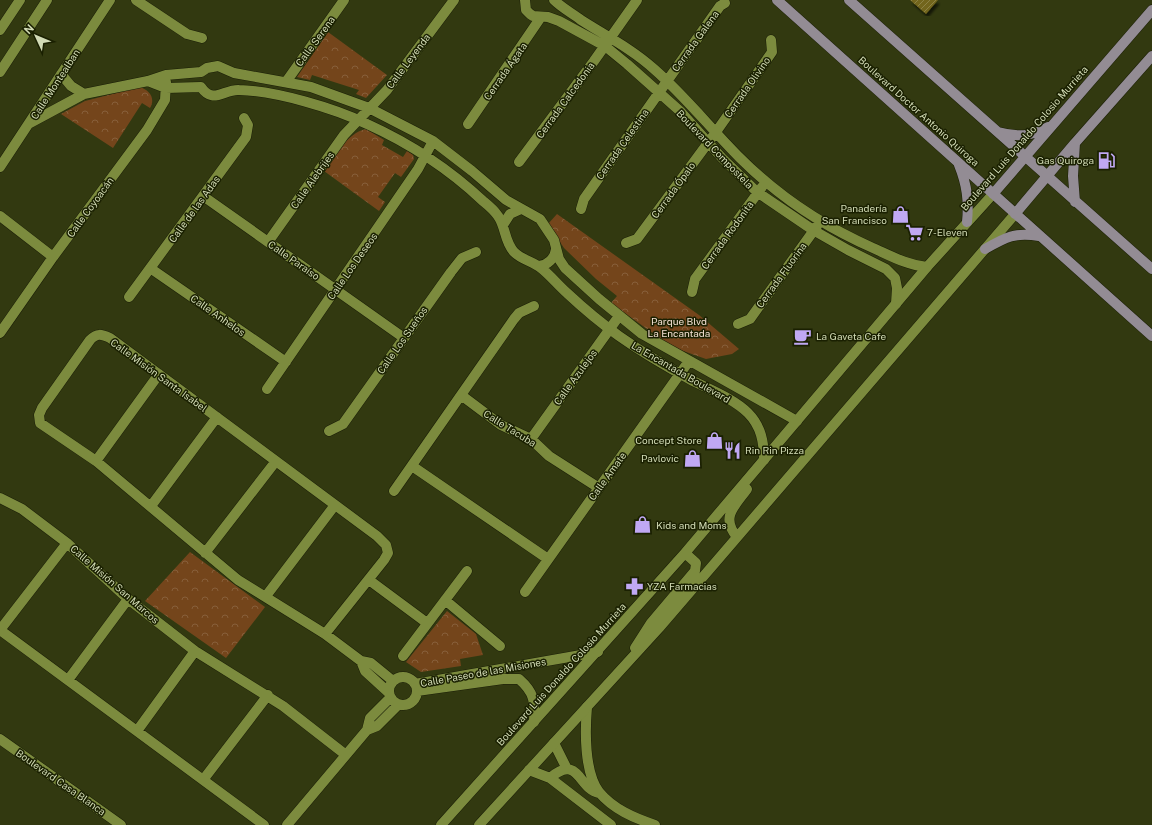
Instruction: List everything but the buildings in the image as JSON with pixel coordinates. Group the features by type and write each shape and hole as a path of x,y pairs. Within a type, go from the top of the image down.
{"main road":[{"name":"Boulevard Doctor Antonio Quiroga","path":"778,0 958,161 992,194 1152,336"},
{"path":"849,0 1152,269"},
{"name":"Boulevard Luis Donaldo Colosio Murrieta","path":"992,194 1152,10"},
{"path":"1015,214 1152,56"},
{"path":"998,132 1015,136 1028,136 1055,123"},
{"path":"1075,143 1073,176 1075,202"},
{"path":"958,161 967,187 969,202 968,222"},
{"path":"985,249 1010,236 1026,234 1040,236"}],"street":[{"path":"0,30 3,19 20,0"},
{"path":"0,72 47,0"},
{"name":"Calle Montealban","path":"0,167 110,0"},
{"path":"136,0 187,34 202,38"},
{"name":"Calle Serena","path":"286,82 344,0"},
{"name":"Calle Leyenda","path":"357,119 387,90 454,0"},
{"name":"Boulevard Compostela","path":"525,0 526,10 530,14 559,21 607,42 628,48 666,81 741,159 767,181 820,221 903,262 927,267"},
{"name":"Boulevard Compostela","path":"554,0 607,42 659,93 681,112 722,158 757,192 813,230 891,273 895,278 897,288 896,304"},
{"name":"Cerrada Calcedonia","path":"519,162 637,0"},
{"name":"Cerrada Galena","path":"666,81 720,6 725,3"},
{"name":"Cerrada Ágata","path":"468,124 541,17"},
{"name":"Cerrada Olivino","path":"716,132 772,52 771,40"},
{"name":"La Encantada Boulevard","path":"29,124 84,94 148,81 166,75 201,72 207,68 218,66 234,73 311,87 369,108 433,141 506,200 540,219 547,228 566,268 619,316 642,334 797,421"},
{"path":"201,72 199,79 201,87"},
{"path":"61,74 71,86 84,94"},
{"name":"Calle Coyoacán","path":"0,333 53,257 147,130 165,100 166,75"},
{"path":"264,94 266,78"},
{"name":"La Encantada Boulevard","path":"148,81 166,88 201,87 206,93 213,96 221,95 232,90 292,99 357,119 383,131 425,156 473,191 498,216 503,225 505,236 514,252 522,259 539,266 567,294 610,329 648,355 736,404 748,414 761,434 764,446 764,460"},
{"name":"Cerrada Celestina","path":"581,209 584,199 666,81"},
{"name":"Calle de las Adas","path":"129,297 246,137 248,125 244,118"},
{"name":"Calle Alebrijes","path":"268,242 357,119"},
{"name":"Cerrada Ópalo","path":"626,243 637,239 716,132"},
{"name":"Calle Los Deseos","path":"267,389 425,156 433,141"},
{"name":"Cerrada Rodonita","path":"692,292 695,279 757,192 767,181"},
{"name":"Boulevard Luis Donaldo Colosio Murrieta","path":"441,825 598,652 685,553 927,267 992,194"},
{"name":"Calle Paraíso","path":"203,196 404,338"},
{"path":"503,225 510,214 521,209"},
{"path":"479,825 625,665 1015,214"},
{"path":"0,216 53,257"},
{"name":"Cerrada Fluorina","path":"738,324 750,319 820,221"},
{"path":"858,255 864,244"},
{"path":"539,266 550,261 555,255 556,248"},
{"name":"Calle Los Sueños","path":"329,431 343,424 457,264 468,254 476,252"},
{"name":"Calle Anhelos","path":"150,268 286,362"},
{"path":"394,491 514,319 519,313 534,306"},
{"name":"Calle Azulejos","path":"531,439 619,316"},
{"name":"Calle Misión Santa Isabel","path":"325,634 384,560 388,553 387,548 377,536 110,338 101,334 96,335 90,340 42,408 38,419 40,424 45,429 96,461 238,580 325,634 361,661 371,663 393,681"},
{"name":"Calle Amate","path":"525,592 689,361"},
{"path":"96,461 159,374"},
{"name":"Calle Tacuba","path":"461,395 501,425 531,439 549,456 599,488"},
{"path":"151,506 217,417"},
{"path":"205,553 276,461"},
{"path":"412,466 548,559"},
{"path":"737,537 730,525 729,518 732,510 751,484 754,478 753,473"},
{"name":"Calle Misión San Marcos","path":"0,498 22,509 67,543 128,599 195,651 268,695 346,755"},
{"path":"266,596 335,505"},
{"path":"67,543 0,630 264,825"},
{"path":"625,665 637,643 651,623 695,571 696,563 685,553"},
{"path":"403,656 467,571"},
{"path":"369,580 427,623"},
{"path":"68,680 128,599"},
{"path":"445,600 500,646"},
{"path":"137,731 195,651"},
{"name":"Calle Paseo de las Misiones","path":"416,688 598,652"},
{"name":"Calle Misión Santa Isabel","path":"361,661 365,671 389,695"},
{"path":"287,825 367,730 370,718 389,695 393,681 404,677 412,680 416,688 411,703 407,705 398,705 377,726 367,730"},
{"name":"Calle Paseo de las Misiones","path":"416,688 504,679 518,679 525,685 535,703 534,722"},
{"path":"203,780 268,695"},
{"path":"389,695 398,705"},
{"path":"587,707 585,724 589,760 593,779 601,793 622,811 655,825"},
{"name":"Boulevard Casa Blanca","path":"0,739 121,825"},
{"path":"554,743 567,769 580,776 596,793 601,793"},
{"path":"550,778 558,771 567,769"},
{"path":"529,770 550,778 613,825 622,811"}],"green space":[{"path":"328,32 387,75 366,98 356,94 359,90 312,75 310,80 297,77"},
{"path":"140,87 149,92 152,98 152,104 150,108 142,103 113,148 61,114 85,101"},
{"path":"366,129 384,140 382,145 403,157 407,151 413,155 414,159 401,177 395,173 378,197 385,202 379,211 324,171 347,140 359,131"},
{"name":"Parque Blvd La Encantada","path":"557,214 699,315 739,349 732,354 706,359 672,347 611,303 617,296 596,279 564,248 548,224"},
{"path":"190,552 265,607 226,658 145,601"},
{"path":"447,611 476,634 483,655 460,659 461,666 421,672 406,662"}],"place":[{"name":"Gas Quiroga","path":"1107,160"},
{"name":"Panadería San Francisco","path":"900,214"},
{"name":"7-Eleven","path":"914,232"},
{"name":"La Gaveta Cafe","path":"803,336"},
{"name":"Concept Store","path":"715,440"},
{"name":"Rin Rin Pizza","path":"732,450"},
{"name":"Pavlovic","path":"692,458"},
{"name":"Kids and Moms","path":"643,525"},
{"name":"YZA Farmacias","path":"634,586"}]}
